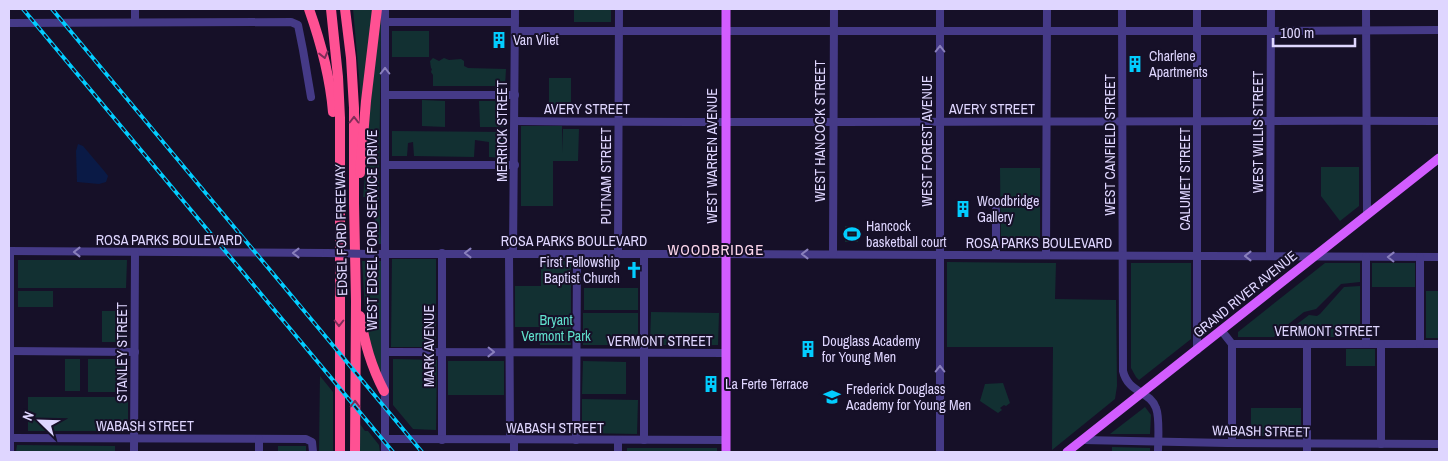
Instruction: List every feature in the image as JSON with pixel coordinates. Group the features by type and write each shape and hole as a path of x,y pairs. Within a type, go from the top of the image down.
{"highway":[{"path":"309,9 327,69 339,160"},
{"name":"EDSEL FORD FREEWAY","path":"331,9 340,118 340,452"},
{"name":"EDSEL FORD FREEWAY","path":"345,9 351,58 354,108 355,452"},
{"path":"354,203 358,187 377,9"},
{"path":"356,301 368,355 384,391"}],"main road":[{"name":"WEST WARREN AVENUE","path":"726,9 726,452"},
{"name":"GRAND RIVER AVENUE","path":"1068,452 1439,158"}],"street":[{"path":"135,9 135,22"},
{"name":"WEST EDSEL FORD SERVICE DRIVE","path":"385,9 385,452"},
{"name":"MERRICK STREET","path":"514,452 514,440 510,434 509,352 515,165 515,9"},
{"name":"PUTNAM STREET","path":"618,254 619,9"},
{"name":"WEST HANCOCK STREET","path":"833,254 834,9"},
{"name":"WEST FOREST AVENUE","path":"940,9 940,452"},
{"path":"1046,255 1047,9"},
{"name":"WEST CANFIELD STREET","path":"1122,9 1123,371 1132,387 1151,400 1157,409 1158,452"},
{"name":"CALUMET STREET","path":"1197,9 1197,350"},
{"name":"WEST WILLIS STREET","path":"1270,256 1271,9"},
{"path":"1366,9 1367,214"},
{"path":"9,23 288,22 298,25 311,97"},
{"path":"385,22 515,22"},
{"path":"515,31 1439,30"},
{"path":"385,95 515,95"},
{"name":"AVERY STREET","path":"515,121 726,123 1439,121"},
{"path":"385,165 515,165"},
{"path":"996,210 996,255"},
{"name":"ROSA PARKS BOULEVARD","path":"9,252 317,249 328,253 369,254 1439,257"},
{"path":"9,252 10,452"},
{"name":"STANLEY STREET","path":"134,452 135,252"},
{"name":"MARK AVENUE","path":"442,253 442,440"},
{"path":"576,440 577,254"},
{"path":"644,254 644,440"},
{"path":"1366,257 1366,344"},
{"path":"1420,257 1420,344"},
{"path":"1222,330 1232,344 1232,444"},
{"name":"VERMONT STREET","path":"1232,344 1439,344"},
{"path":"1307,344 1307,448"},
{"path":"1381,344 1381,444"},
{"path":"9,351 135,352"},
{"name":"VERMONT STREET","path":"385,352 726,353"},
{"name":"WABASH STREET","path":"9,438 301,439 311,440 313,452"},
{"path":"259,439 259,452"},
{"name":"WABASH STREET","path":"385,439 726,440"},
{"path":"618,440 618,452"},
{"name":"WABASH STREET","path":"1083,440 1307,448 1381,444 1439,444"}],"green space":[{"path":"353,9 373,9 361,124 360,88"},
{"path":"381,9 379,197 381,244 375,244 375,197 363,197 368,127"},
{"path":"574,9 611,9 611,22 574,22"},
{"path":"392,31 429,31 429,57 392,57"},
{"path":"433,58 439,61 444,58 449,60 461,59 464,61 464,66 468,68 506,69 505,86 433,86 430,61"},
{"path":"549,78 571,78 571,113 549,114"},
{"path":"422,100 445,101 445,127 422,126"},
{"path":"479,101 507,101 506,127 480,127"},
{"path":"521,126 562,126 562,153 563,129 579,129 578,161 553,161 553,206 521,206"},
{"path":"392,131 506,132 507,158 489,157 489,142 475,140 474,157 414,156 413,142 408,143 407,156 392,156"},
{"path":"1321,167 1359,167 1359,206 1340,221 1321,196"},
{"path":"1000,168 1040,168 1040,248 1001,249"},
{"name":"Hancock basketball court","path":"845,226 859,227 858,242 845,242"},
{"path":"392,259 436,259 436,347 391,347"},
{"path":"18,260 127,260 126,288 18,288"},
{"path":"362,261 381,261 381,374 379,374 366,327"},
{"name":"Bryant Vermont Park","path":"541,261 571,261 571,345 540,345 540,327 515,327 515,286 541,286"},
{"path":"947,262 1056,263 1055,299 1116,300 1117,386 1115,399 1052,450 1053,347 947,347"},
{"path":"1131,263 1191,263 1191,339 1139,380 1131,368"},
{"path":"1325,263 1360,263 1360,282 1341,284 1316,309 1304,312 1274,337 1238,337 1238,332"},
{"path":"1372,263 1415,263 1415,287 1372,287"},
{"path":"1360,286 1360,337 1280,337 1309,315 1317,316 1320,314 1344,287"},
{"path":"584,288 638,288 638,310 584,310"},
{"path":"18,291 53,291 53,307 18,307"},
{"path":"1426,291 1439,291 1439,338 1426,338"},
{"path":"102,311 127,311 127,342 102,342"},
{"path":"651,312 719,313 718,345 650,345"},
{"path":"583,313 638,313 638,345 583,345"},
{"path":"1346,349 1375,349 1375,366 1346,366"},
{"path":"65,359 80,359 80,391 65,391"},
{"path":"88,359 128,359 127,392 88,392"},
{"path":"393,359 437,360 436,430 413,429 393,405"},
{"path":"448,361 504,361 504,395 448,395"},
{"path":"583,361 626,362 626,394 582,394"},
{"path":"320,376 333,392 333,452 319,452"},
{"path":"1003,383 1010,403 1000,408 1002,410 998,413 980,401 985,384"},
{"path":"28,397 128,397 128,431 28,431"},
{"path":"582,399 638,400 637,434 582,433"},
{"path":"1145,407 1151,415 1150,434 1110,434"},
{"path":"1251,408 1301,408 1301,436 1251,436"},
{"path":"360,424 379,445 380,452 360,452"},
{"path":"17,445 115,446 115,452 16,452"},
{"path":"278,446 306,446 306,452 278,452"},
{"path":"1112,447 1150,448 1150,452 1112,452"},
{"path":"627,448 717,448 717,452 627,452"}],"water":[{"path":"78,144 83,146 108,176 106,182 99,184 77,182 76,151"}],"railway":[{"path":"23,9 393,452"},
{"path":"52,9 422,452"}],"place":[{"name":"Van Vliet","path":"499,40"},
{"name":"Charlene Apartments","path":"1135,64"},
{"name":"Woodbridge Gallery","path":"963,209"},
{"name":"Hancock basketball court","path":"852,234"},
{"name":"First Fellowship Baptist Church","path":"634,270"},
{"name":"Douglass Academy for Young Men","path":"808,349"},
{"name":"La Ferte Terrace","path":"711,384"},
{"name":"Frederick Douglass Academy for Young Men","path":"832,397"}],"district":[{"name":"WOODBRIDGE","path":"716,249"}]}
